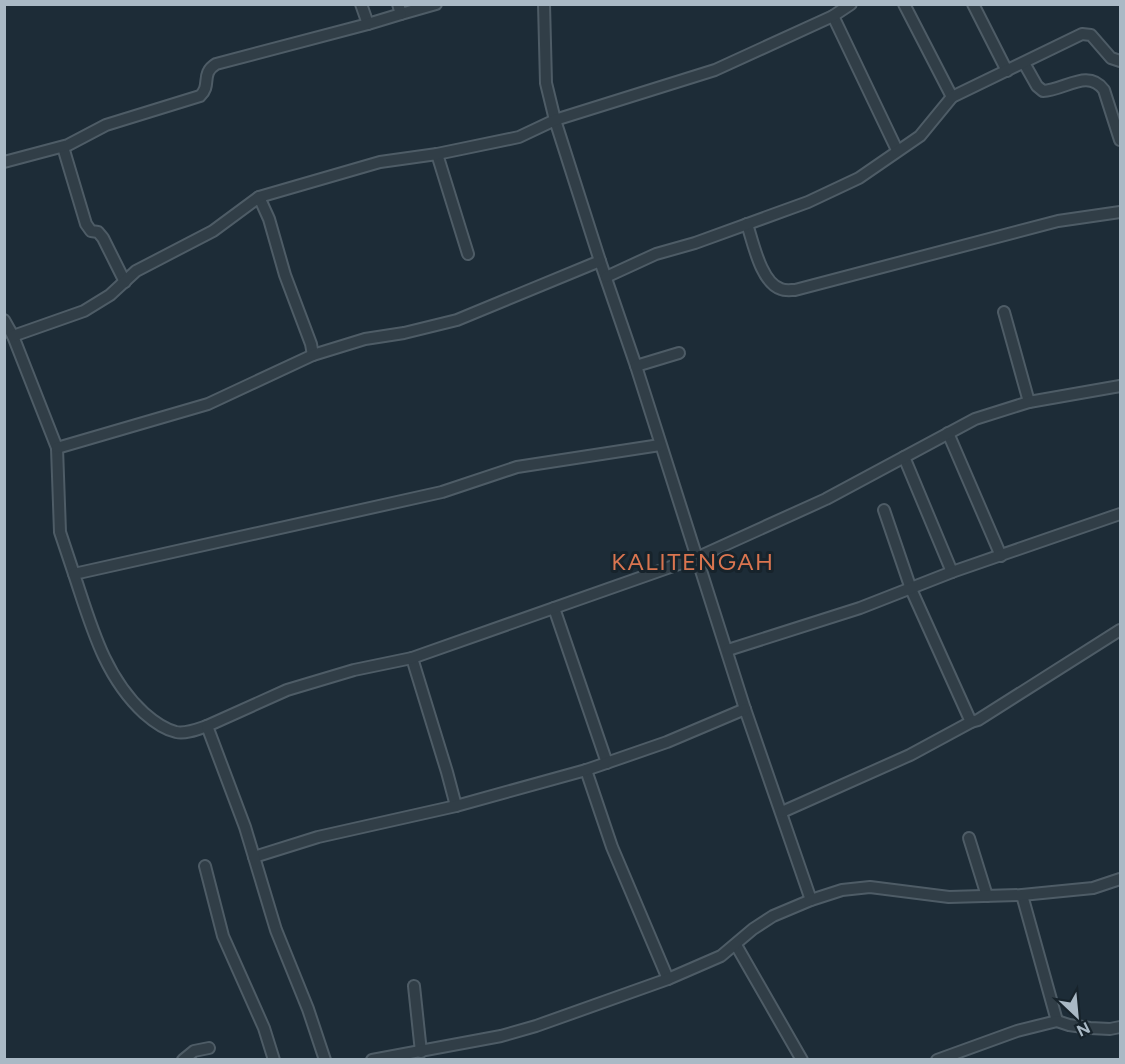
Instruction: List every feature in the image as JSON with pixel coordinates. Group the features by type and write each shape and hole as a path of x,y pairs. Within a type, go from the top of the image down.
{"street":[{"path":"361,4 368,24"},
{"path":"4,162 63,147 106,124 200,96 206,89 208,70 216,64 368,24 399,9 436,4"},
{"path":"544,4 546,83 555,120 696,558 728,650 745,709 811,900"},
{"path":"13,336 84,311 110,295 136,272 213,231 259,197 380,162 437,154 519,137 555,120 715,70 832,16 851,4"},
{"path":"904,4 952,97"},
{"path":"973,4 1007,71"},
{"path":"832,16 897,150"},
{"path":"606,277 656,254 695,243 808,202 859,178 920,136 952,97 1082,34 1087,33 1111,58 1120,61"},
{"path":"1024,63 1037,86 1043,91 1086,80 1094,80 1099,84 1104,90 1120,140"},
{"path":"63,147 86,224 91,231 98,232 104,238 125,282"},
{"path":"437,154 468,254"},
{"path":"259,197 269,219 285,275 313,355"},
{"path":"747,224 768,279 782,290 795,290 1058,221 1120,212"},
{"path":"57,448 208,404 313,355 365,339 404,333 457,320 600,261"},
{"path":"1004,312 1029,402"},
{"path":"4,320 13,336 57,448 60,532 99,650 119,685 138,708 156,724 177,733 207,726 287,690 354,670 412,658 696,558 826,500 975,419 1029,402 1120,386"},
{"path":"636,366 679,353"},
{"path":"948,433 1001,556"},
{"path":"74,574 442,492 517,467 660,445"},
{"path":"904,457 952,572"},
{"path":"884,510 911,589 971,722"},
{"path":"728,650 860,608 952,572 1120,514"},
{"path":"554,608 607,763"},
{"path":"782,812 910,755 978,720 1120,630"},
{"path":"412,658 456,806"},
{"path":"254,857 318,837 456,806 586,770 668,742 745,709"},
{"path":"207,726 254,857 276,930 308,1009 325,1059"},
{"path":"586,770 612,847 668,979"},
{"path":"969,838 987,896"},
{"path":"205,866 223,936 264,1028 274,1059"},
{"path":"372,1059 501,1036 536,1026 668,979 721,956 753,929 773,916 842,890 870,887 949,897 1022,895 1093,888 1120,879"},
{"path":"1022,895 1057,1021"},
{"path":"736,945 802,1059"},
{"path":"414,986 421,1052"},
{"path":"937,1059 1017,1031 1057,1021 1090,1028 1120,1027"},
{"path":"183,1059 194,1051 209,1048"}],"district":[{"name":"KALITENGAH","path":"693,562"}]}
